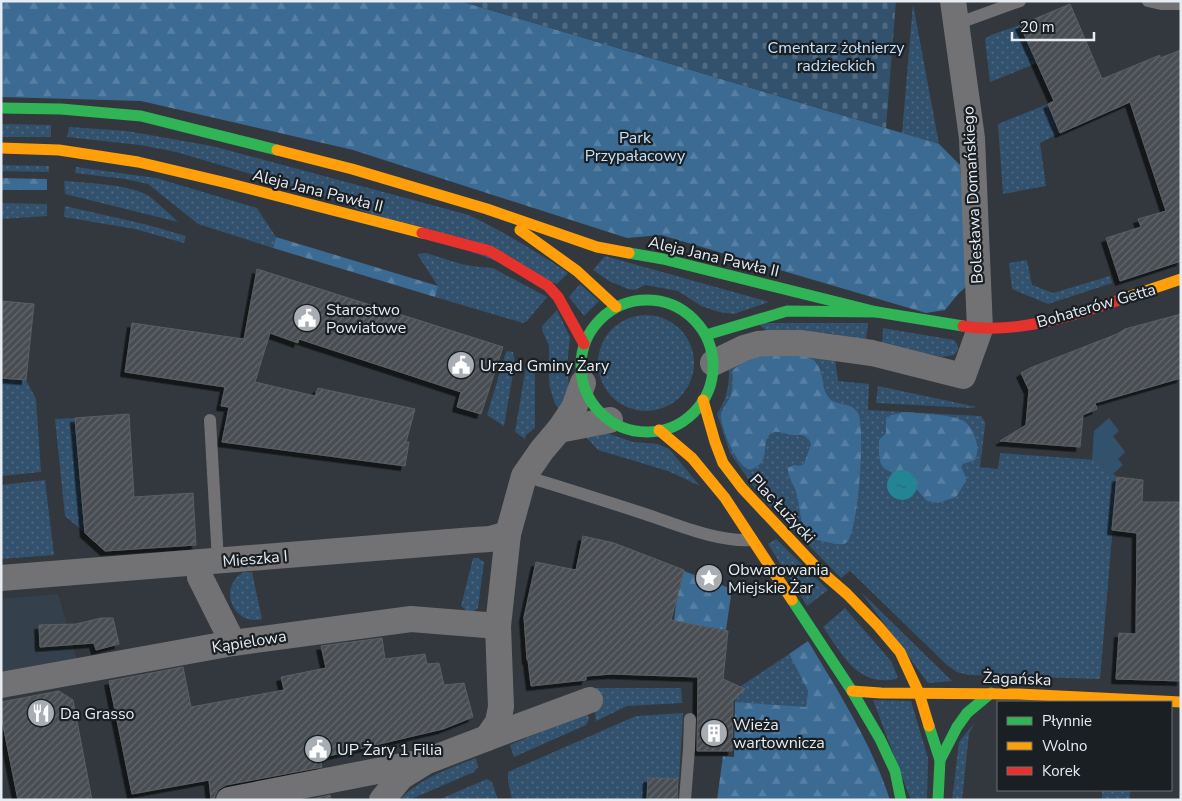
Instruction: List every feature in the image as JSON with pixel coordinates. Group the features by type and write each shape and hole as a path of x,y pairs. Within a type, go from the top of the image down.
{"street":[{"name":"Bolesława Domańskiego","path":"954,12 972,138 980,329"},
{"name":"Aleja Jana Pawła II","path":"1,108 61,109 141,116 352,169 488,209 597,246 663,259 877,312"},
{"name":"Aleja Jana Pawła II","path":"1,148 59,150 138,162 490,251 548,286 558,297 584,344"},
{"name":"Aleja Jana Pawła II","path":"488,209 540,243 577,271 616,307"},
{"name":"Bohaterów Getta","path":"706,335 787,311 877,312 980,329 1018,326 1078,314 1181,279"},
{"path":"636,300 656,300 677,306 694,318 706,335 714,363 710,388 699,407 683,422 664,430 644,432 623,428 605,417 591,402 583,383 581,363 584,344 592,329 602,317 616,307 636,300"},
{"path":"714,363 744,348 758,344 800,343 872,353 963,376 980,329"},
{"path":"488,738 498,722 501,707 498,626 508,534 524,476 574,408 583,383"},
{"name":"Plac Łużycki","path":"703,400 723,462 742,488 817,568 847,594 878,626 900,652 919,693 940,760"},
{"path":"559,430 610,420"},
{"path":"659,430 692,458 725,498 852,691 880,739 895,771 900,800"},
{"name":"Mieszka I","path":"1,578 482,540 508,534"},
{"path":"208,562 200,577 233,643"},
{"name":"Kąpielowa","path":"1,685 233,643 411,619 498,626"},
{"name":"Żagańska","path":"852,691 991,693 1160,701"},
{"path":"938,800 940,760 957,727 967,713 991,693"},
{"path":"229,800 427,761 590,700"},
{"path":"382,800 401,777 427,761"}],"lane":[{"path":"954,12 1020,1"},
{"path":"1148,1 1161,4 1181,4"},
{"path":"208,562 210,420"},
{"path":"524,476 676,525 734,541 752,540"},
{"path":"685,800 690,750 690,719"}],"shaded area":[{"path":"58,594 79,666 1,680 1,599"}],"green space":[{"name":"Park Przypałacowy","path":"1,1 460,1 939,144 960,165 968,285 945,310 926,313 661,235 627,238 353,150 141,101 1,97"},
{"name":"Cmentarz żołnierzy radzieckich","path":"460,1 896,1 886,128"},
{"path":"913,4 939,144 902,133"},
{"path":"1020,25 1037,63 990,82 985,39"},
{"path":"1048,104 1060,133 1040,143 1046,186 1003,194 998,124"},
{"path":"1,124 51,125 51,137 1,137"},
{"path":"69,127 127,131 212,146 469,215 520,242 568,273 557,284 315,193 176,152 140,145 67,137"},
{"path":"1,165 49,166 49,172 1,171"},
{"path":"76,167 156,178 257,208 276,237 273,248 198,224 148,184 125,179 75,173"},
{"path":"1,178 47,179 47,190 1,190"},
{"path":"64,181 108,185 141,192 149,196 178,222 65,194"},
{"path":"1,203 47,204 47,216 1,219"},
{"path":"65,206 148,225 186,236 184,243 135,229 64,217"},
{"path":"276,237 438,286 435,297 273,248"},
{"path":"426,253 461,264 493,268 547,297 527,321 523,323 435,297 438,286 417,254"},
{"path":"605,256 769,302 734,314 719,312 701,306 678,291 645,285 635,290 628,289 609,281 593,270"},
{"path":"1027,260 1032,285 1053,293 1110,276 1112,283 1048,304 1012,289 1009,263"},
{"path":"580,284 599,301 584,316 569,297"},
{"path":"557,310 570,337 567,365 569,387 560,410 555,404 550,388 549,346 542,330 542,326"},
{"path":"646,315 664,319 680,329 690,345 694,363 690,381 680,397 664,407 646,411 628,407 612,397 602,381 598,363 602,345 612,329 628,319"},
{"path":"757,323 868,323 866,341 828,333 768,332"},
{"path":"883,328 954,340 958,350 954,355 943,357 882,344"},
{"path":"507,351 513,352 515,362 504,426 487,415"},
{"path":"757,353 835,358 838,381 869,384 868,410 981,416 985,426 980,467 998,469 1000,453 1097,460 1117,477 1100,679 968,675 957,672 947,665 850,571 841,578 761,497 730,453 717,414 727,392 729,369"},
{"path":"778,353 806,356 812,359 820,369 824,388 829,398 832,401 852,407 858,413 861,438 860,481 854,522 850,536 844,544 817,540 810,536 802,524 796,492 788,468 804,464 811,444 808,438 802,435 779,432 770,434 766,441 762,462 751,470 746,468 736,456 722,424 721,415 731,394 733,370 744,361"},
{"path":"531,358 535,363 535,428 526,435 525,439 515,432 526,366 528,359"},
{"path":"1,378 26,380 36,399 41,472 1,476"},
{"path":"878,386 977,407 876,403"},
{"path":"906,412 951,417 964,421 971,429 977,443 977,454 975,460 963,464 961,467 966,481 956,497 938,503 927,501 910,483 887,470 881,464 879,440 886,433 886,419 891,415"},
{"path":"75,418 84,532 65,516 55,419"},
{"path":"1109,418 1119,431 1113,436 1125,452 1118,459 1123,465 1113,474 1097,460 1092,460 1094,431"},
{"path":"604,432 633,442 658,444 669,449 700,486 668,471 598,450 585,436"},
{"path":"45,480 54,555 1,559 1,485"},
{"path":"776,539 828,590 807,606 768,544"},
{"path":"473,558 478,558 484,562 478,608 468,612 461,606"},
{"path":"684,571 732,589 726,630 674,621 676,603"},
{"path":"244,572 252,572 262,619 252,620 243,617 232,604 230,596 231,587"},
{"path":"861,592 952,681 928,683"},
{"path":"845,608 891,661 898,677 896,679 882,680 871,678 861,673 852,666 837,648 823,627"},
{"path":"808,641 864,738 890,800 717,800 723,756 734,757 735,702 806,707 808,691 789,654"},
{"path":"789,654 808,691 806,708 735,702 735,690"},
{"path":"592,688 681,688 682,703 627,706 596,721"},
{"path":"873,700 911,701 928,758 927,800 911,800"},
{"path":"587,712 589,719 586,725 514,757 510,745"},
{"path":"683,713 679,779 648,778 647,800 512,800 508,772 636,716"},
{"path":"975,722 969,733 962,800 952,800 959,742"},
{"path":"476,758 478,767 474,772 409,800 399,800 425,780"},
{"path":"487,779 492,782 498,800 438,800"},
{"path":"1102,791 1130,791 1130,800 1102,800"}],"water":[{"path":"902,470 908,471 916,479 916,491 908,499 902,500 896,499 888,491 887,485 888,479 896,471"}],"building":[{"path":"1070,4 1102,79 1160,55 1160,58 1181,50 1181,261 1120,281 1106,238 1141,227 1138,219 1166,211 1130,102 1060,133 1048,104 1054,101 1020,25"},
{"path":"257,269 503,347 481,414 457,407 461,392 299,339 298,343 270,333 255,382 315,396 318,388 415,409 406,442 409,442 405,466 222,442 229,407 221,406 225,387 125,372 132,323 244,339"},
{"path":"1,301 34,304 26,380 1,378"},
{"path":"1181,314 1181,378 1095,403 1097,409 1083,415 1080,447 1000,441 1026,425 1029,390 1021,373 1125,329"},
{"path":"129,414 134,497 193,493 196,545 105,551 85,533 75,418"},
{"path":"1117,477 1143,480 1142,502 1181,502 1181,681 1116,679 1119,633 1136,634 1137,533 1112,530"},
{"path":"583,536 614,543 684,570 671,620 728,631 723,679 745,689 733,701 732,751 697,751 698,677 612,674 586,676 586,680 531,686 524,617 536,562 576,570"},
{"path":"101,618 113,618 119,644 96,650 94,643 40,647 39,625 76,624"},
{"path":"382,638 385,659 425,654 427,664 439,663 444,685 464,683 473,717 443,729 320,758 322,767 226,785 219,789 214,800 211,800 209,780 132,794 109,681 183,667 191,707 284,690 281,677 326,668 321,646"},
{"path":"59,691 73,700 92,800 18,800 1,715 1,702"},
{"path":"648,778 678,779 677,800 647,800"},
{"path":"330,795 331,800 308,800"}],"traffic: fast":[{"path":"1,108 61,109 141,116 277,150"},
{"path":"629,253 663,259 877,312"},
{"path":"647,300 660,301 672,305 694,319 708,341 712,353 713,366 712,379 708,391 694,413 672,427 660,431 647,432 634,431 622,427 600,413 586,391 582,379 581,366 582,353 586,341 600,319 622,305 634,301 647,300"},
{"path":"706,335 787,311 877,312 963,326"},
{"path":"792,600 852,691 880,739 895,771 901,800"},
{"path":"940,760 957,727 967,713 991,693"},
{"path":"929,726 940,760 938,800"}],"traffic: slow":[{"path":"1,148 59,150 138,162 422,233"},
{"path":"277,150 352,169 487,209 597,247 629,253"},
{"path":"520,230 577,271 616,307"},
{"path":"1122,299 1181,279"},
{"path":"703,400 723,463 742,488 817,568 847,594 878,626 900,652 919,693 929,726"},
{"path":"659,430 692,458 725,498 792,600"},
{"path":"852,691 1019,694 1161,701"},
{"path":"1172,702 1181,702"}],"traffic: jam":[{"path":"422,233 490,251 548,286 558,297 584,344"},
{"path":"963,326 982,328 1023,326 1084,312 1122,299"}],"place":[{"name":"Starostwo Powiatowe","path":"307,318"},
{"name":"Urząd Gminy Żary","path":"461,365"},
{"name":"Obwarowania Miejskie Żar","path":"709,578"},
{"name":"Da Grasso","path":"41,713"},
{"name":"Wieża wartownicza","path":"714,733"},
{"name":"UP Żary 1 Filia","path":"318,749"}]}
